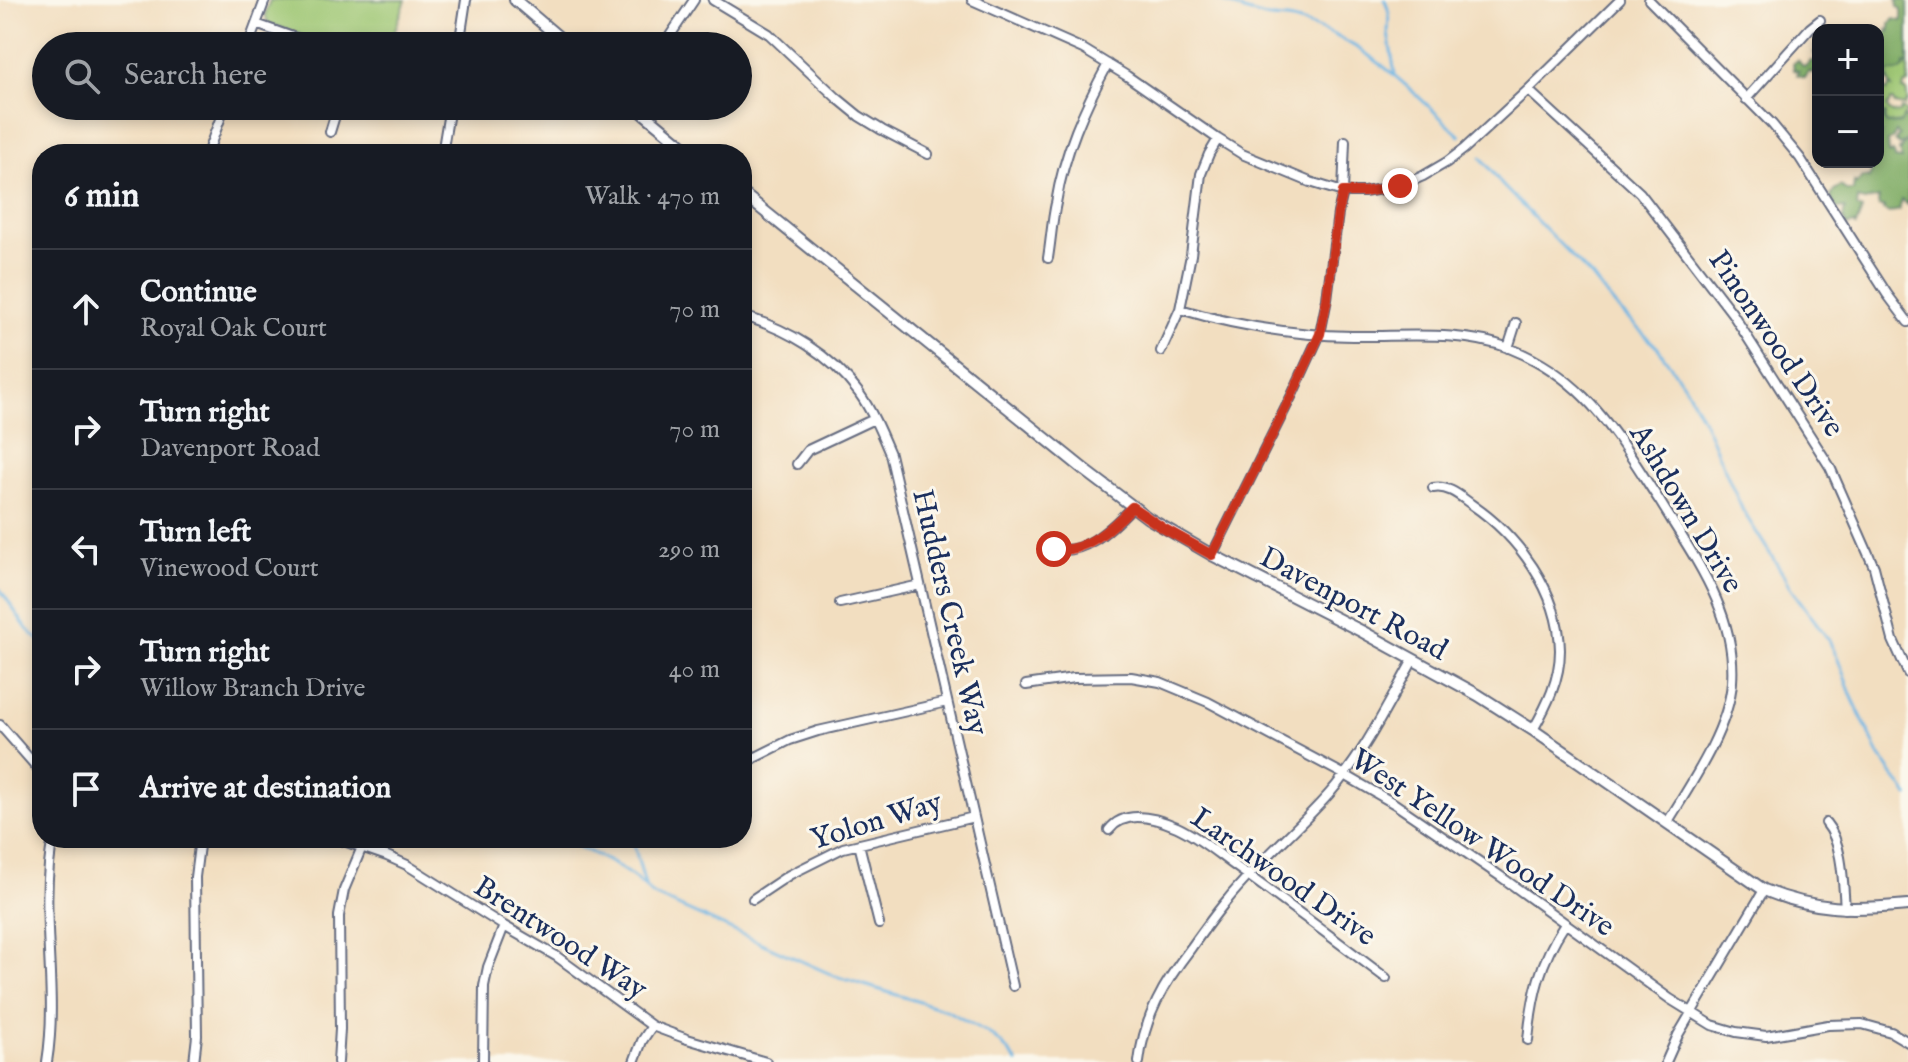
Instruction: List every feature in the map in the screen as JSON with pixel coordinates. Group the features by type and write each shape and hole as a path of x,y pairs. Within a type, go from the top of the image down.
{"street":[{"path":"253,32 265,0"},
{"path":"461,32 466,0"},
{"path":"515,0 553,32"},
{"path":"674,32 694,0"},
{"path":"713,0 769,34 859,116 928,154"},
{"path":"972,0 1068,41 1155,94 1242,154 1289,175 1343,192 1391,188 1423,176 1464,149 1620,0"},
{"path":"1649,0 1772,124 1800,158 1908,322"},
{"path":"1746,99 1820,20"},
{"path":"256,24 279,32"},
{"path":"1048,258 1066,159 1091,94 1108,64"},
{"name":"Pinonwood Drive","path":"1528,90 1640,193 1732,313 1830,467 1874,567 1893,640 1908,673"},
{"path":"211,144 220,120"},
{"path":"330,132 334,120"},
{"path":"444,144 448,120"},
{"path":"652,120 681,144"},
{"path":"1161,351 1180,309 1191,255 1201,174 1218,139"},
{"path":"1212,555 1320,334 1343,192 1345,141"},
{"name":"Davenport Road","path":"752,204 1132,507 1163,528 1478,695 1764,890 1810,905 1845,909 1908,905"},
{"name":"Ashdown Drive","path":"1180,309 1239,325 1286,332 1477,340 1508,348 1543,364 1584,396 1627,451 1697,562 1713,590 1730,640 1732,685 1728,708 1720,730 1667,823"},
{"name":"Hudders Creek Way","path":"752,320 782,330 815,351 852,384 874,419 890,454 1013,986"},
{"path":"1508,348 1516,323"},
{"path":"797,464 808,450 874,419"},
{"path":"1433,488 1443,487 1458,495 1496,522 1527,559 1548,597 1558,632 1559,666 1551,696 1533,730"},
{"path":"1047,545 1067,550 1083,545 1109,529 1132,507"},
{"path":"840,603 920,585"},
{"path":"1139,1062 1147,1021 1163,987 1228,899 1345,775 1413,660"},
{"name":"West Yellow Wood Drive","path":"1026,685 1099,676 1131,677 1160,682 1208,702 1345,775 1443,836 1712,1025 1754,1035 1775,1035 1837,1024 1862,1024 1891,1032 1908,1042"},
{"path":"753,759 790,740 818,731 947,702"},
{"path":"0,725 32,762"},
{"name":"Yolon Way","path":"753,899 824,856 859,844 974,817"},
{"name":"Larchwood Drive","path":"1109,830 1119,820 1135,817 1168,823 1192,835 1386,978"},
{"path":"1826,823 1837,845 1845,909"},
{"path":"859,844 879,924"},
{"path":"47,1062 51,1025 47,878 52,848"},
{"path":"194,1062 197,1036 195,877 199,848"},
{"path":"338,1062 339,916 344,890 362,848"},
{"name":"Brentwood Way","path":"365,848 407,865 556,956 652,1026 766,1062"},
{"path":"1666,1062 1691,1012 1764,890"},
{"path":"1528,1040 1536,984 1550,948 1565,924"},
{"path":"483,1062 484,986 504,926"},
{"path":"634,1062 652,1026"}],"green space":[{"path":"270,0 406,0 394,32 293,32 268,23 265,14"},
{"path":"1897,0 1908,0 1908,64 1905,63 1904,68 1897,72 1884,73 1884,34 1890,31 1887,29 1894,19 1902,21 1902,9 1898,7"},
{"path":"1797,60 1804,67 1811,61 1812,72 1805,78 1797,75 1799,71 1794,70 1793,63"},
{"path":"1904,63 1908,64 1908,83 1903,90 1906,90 1908,102 1905,106 1891,101 1887,107 1892,113 1901,109 1907,112 1902,122 1887,124 1884,119 1884,90 1892,88 1888,78 1887,81 1884,79 1890,71 1901,71"},
{"path":"1904,117 1908,119 1908,139 1900,145 1895,141 1899,135 1896,132 1888,141 1889,154 1893,152 1894,158 1901,159 1899,150 1908,142 1908,205 1902,200 1899,210 1889,213 1878,204 1879,198 1858,199 1857,207 1862,210 1856,226 1847,226 1843,218 1845,208 1837,209 1831,196 1841,186 1853,191 1854,182 1856,184 1862,177 1869,178 1872,171 1868,168 1884,168 1884,120 1887,124 1900,123"}],"waterway":[{"path":"1216,0 1266,17 1293,20 1342,39 1384,67 1460,136"},
{"path":"1385,0 1395,74"},
{"path":"1481,157 1502,185 1658,348 1686,388 1743,511 1789,586 1829,640 1879,755 1908,796"},
{"path":"0,589 32,634"},
{"path":"581,848 622,869 651,894 835,976 946,1010 988,1033 1017,1062"},
{"path":"635,848 645,885"}],"route":[{"path":"1054,549 1071,549 1097,538 1132,507 1212,555 1320,334 1343,192 1400,186"}]}
